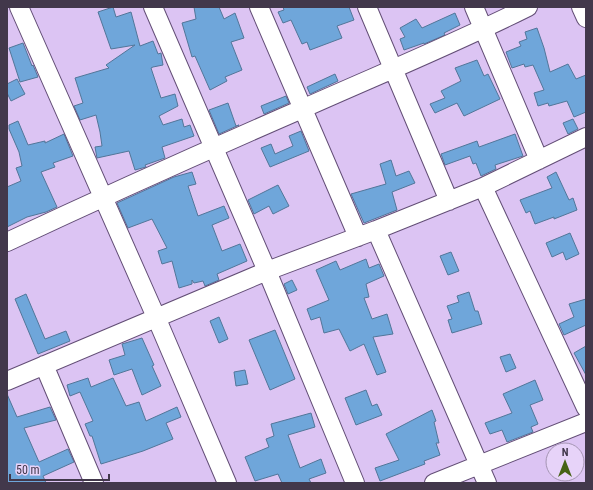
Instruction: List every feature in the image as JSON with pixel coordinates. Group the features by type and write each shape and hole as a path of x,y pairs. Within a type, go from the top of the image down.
{"street":[{"path":"19,7 156,317 227,483"},
{"path":"153,7 267,271 355,483"},
{"path":"259,7 358,237"},
{"path":"366,7 449,201"},
{"path":"474,7 539,160"},
{"path":"7,242 103,197 302,108 393,70 484,29 528,7"},
{"path":"581,7 586,18"},
{"path":"7,381 267,271 376,230 483,187 586,137"},
{"path":"483,187 586,408"},
{"path":"376,230 487,483"},
{"path":"44,365 94,483"},
{"path":"434,483 586,422"}],"building":[{"path":"113,7 116,17 131,12 140,46 153,41 158,54 161,53 163,65 151,68 161,98 175,94 178,106 159,116 163,125 182,119 184,127 190,125 194,136 162,147 165,158 145,165 146,167 135,170 129,151 97,158 95,147 102,146 96,115 80,120 74,106 83,103 75,78 109,68 106,65 135,45 111,49 98,12"},
{"path":"194,7 219,7 224,19 235,13 244,38 231,42 242,70 225,77 227,81 210,90 195,56 192,57 182,23 196,19"},
{"path":"283,7 349,7 354,20 337,26 342,38 310,50 307,42 302,44 291,20 283,23 278,12 284,10"},
{"path":"455,13 460,25 444,33 445,35 424,44 404,50 400,39 405,37 400,28 416,19 422,28"},
{"path":"537,28 550,72 568,64 576,79 586,75 586,112 574,117 567,101 549,106 548,103 538,106 534,93 544,90 533,65 525,67 524,64 512,68 506,52 521,46 519,42 527,39 525,32"},
{"path":"23,43 38,77 20,82 9,48"},
{"path":"477,60 484,76 488,74 500,99 464,116 457,103 435,113 430,104 445,98 441,91 461,81 455,68"},
{"path":"335,74 338,81 310,94 307,87"},
{"path":"17,79 25,94 11,101 7,93 7,84"},
{"path":"286,96 289,103 264,114 261,106"},
{"path":"228,103 236,126 239,125 219,134 209,110"},
{"path":"573,119 578,129 568,134 563,123"},
{"path":"18,121 28,145 45,141 45,143 64,134 73,156 53,163 55,167 41,172 57,207 46,212 27,217 7,227 7,187 21,181 16,168 22,166 19,152 9,129 9,125"},
{"path":"301,131 309,151 270,167 261,148 271,144 275,154 293,146 289,136"},
{"path":"515,134 523,156 495,165 496,169 481,176 476,163 473,164 470,156 445,165 441,154 477,141 479,147"},
{"path":"391,160 396,176 409,171 415,183 392,192 397,210 364,223 351,194 386,184 380,164"},
{"path":"192,172 196,184 188,186 198,216 224,206 229,218 212,225 222,251 240,244 247,261 217,274 219,280 205,286 203,281 194,283 192,280 192,284 179,288 172,261 162,264 158,251 167,248 152,219 128,228 117,203 174,177"},
{"path":"556,172 569,200 573,198 577,210 554,219 554,217 535,224 530,211 526,213 520,200 552,188 547,177"},
{"path":"278,185 289,206 273,214 269,206 254,214 248,200"},
{"path":"570,233 579,254 566,260 563,252 552,257 546,243"},
{"path":"451,252 459,271 448,275 440,256"},
{"path":"366,259 369,268 379,264 384,276 366,284 369,297 364,298 372,319 387,314 393,334 373,337 386,372 377,375 364,344 350,351 339,329 324,333 320,317 311,320 307,309 329,300 316,270 336,261 340,270"},
{"path":"292,280 297,290 288,294 284,284"},
{"path":"469,292 475,311 478,311 482,324 452,333 448,320 452,319 447,306 459,302 457,296"},
{"path":"26,294 45,339 66,331 70,341 38,354 15,299"},
{"path":"586,299 586,325 564,335 559,324 574,317 569,304"},
{"path":"219,317 228,339 219,343 210,321"},
{"path":"275,330 295,379 270,390 249,340"},
{"path":"142,338 154,365 152,366 161,386 142,395 132,369 114,375 109,360 125,355 122,344"},
{"path":"586,346 586,375 574,353"},
{"path":"510,354 516,368 506,372 500,357"},
{"path":"245,370 248,384 236,386 234,372"},
{"path":"88,378 91,387 113,378 126,406 139,402 146,421 177,407 181,417 166,423 173,439 143,451 101,464 92,436 90,436 85,424 93,421 80,392 70,396 67,385"},
{"path":"535,380 543,400 530,405 538,424 531,427 533,432 507,442 502,430 490,434 485,423 512,413 503,394"},
{"path":"366,390 372,406 377,404 382,415 356,425 345,398"},
{"path":"7,394 17,417 50,407 56,420 24,428 39,462 68,449 74,462 43,476 46,483 7,483"},
{"path":"432,410 436,421 434,422 439,443 436,443 440,455 424,461 425,464 380,481 375,468 399,460 386,434"},
{"path":"311,413 315,427 288,435 300,468 321,459 326,473 309,479 311,483 282,483 278,474 255,481 245,457 269,447 266,439 274,436 271,424"}]}
